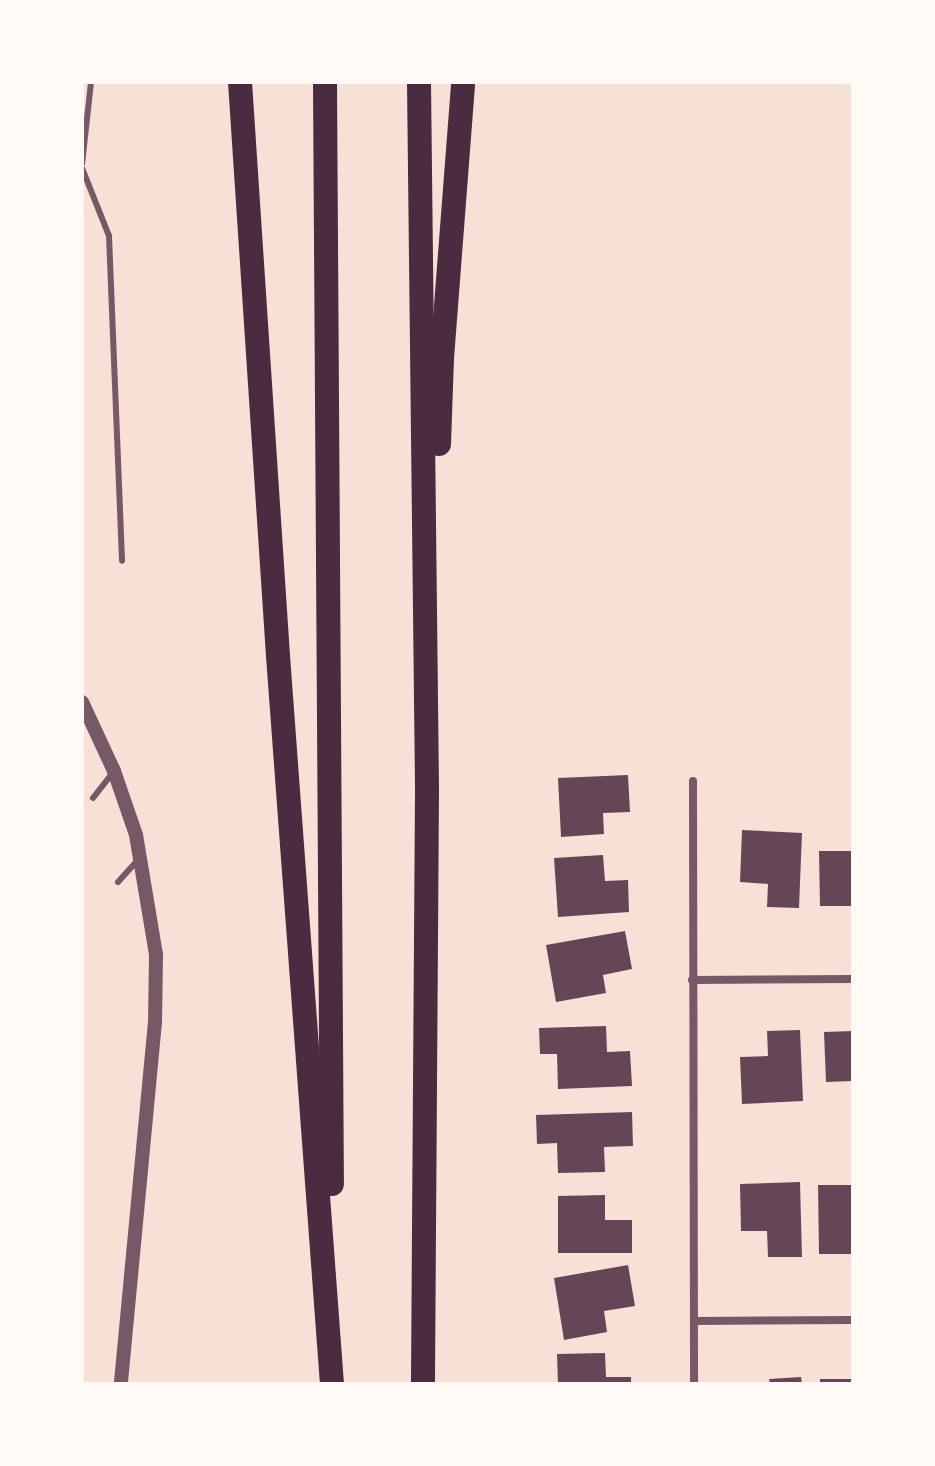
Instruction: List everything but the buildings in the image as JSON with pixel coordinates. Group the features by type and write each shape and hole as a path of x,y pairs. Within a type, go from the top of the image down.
{"highway":[{"path":"240,82 279,672 332,1384"},
{"path":"325,82 332,1384"},
{"path":"419,82 427,791 423,1384"},
{"path":"427,791 442,358 463,82"}],"street":[{"path":"82,702 114,771 141,857 153,924 156,998 121,1384"},
{"path":"693,781 694,1384"},
{"path":"692,980 853,979"},
{"path":"694,1321 853,1320"}],"lane":[{"path":"91,82 82,166 109,236 122,561"},
{"path":"93,798 114,771"},
{"path":"118,882 141,857"}]}
